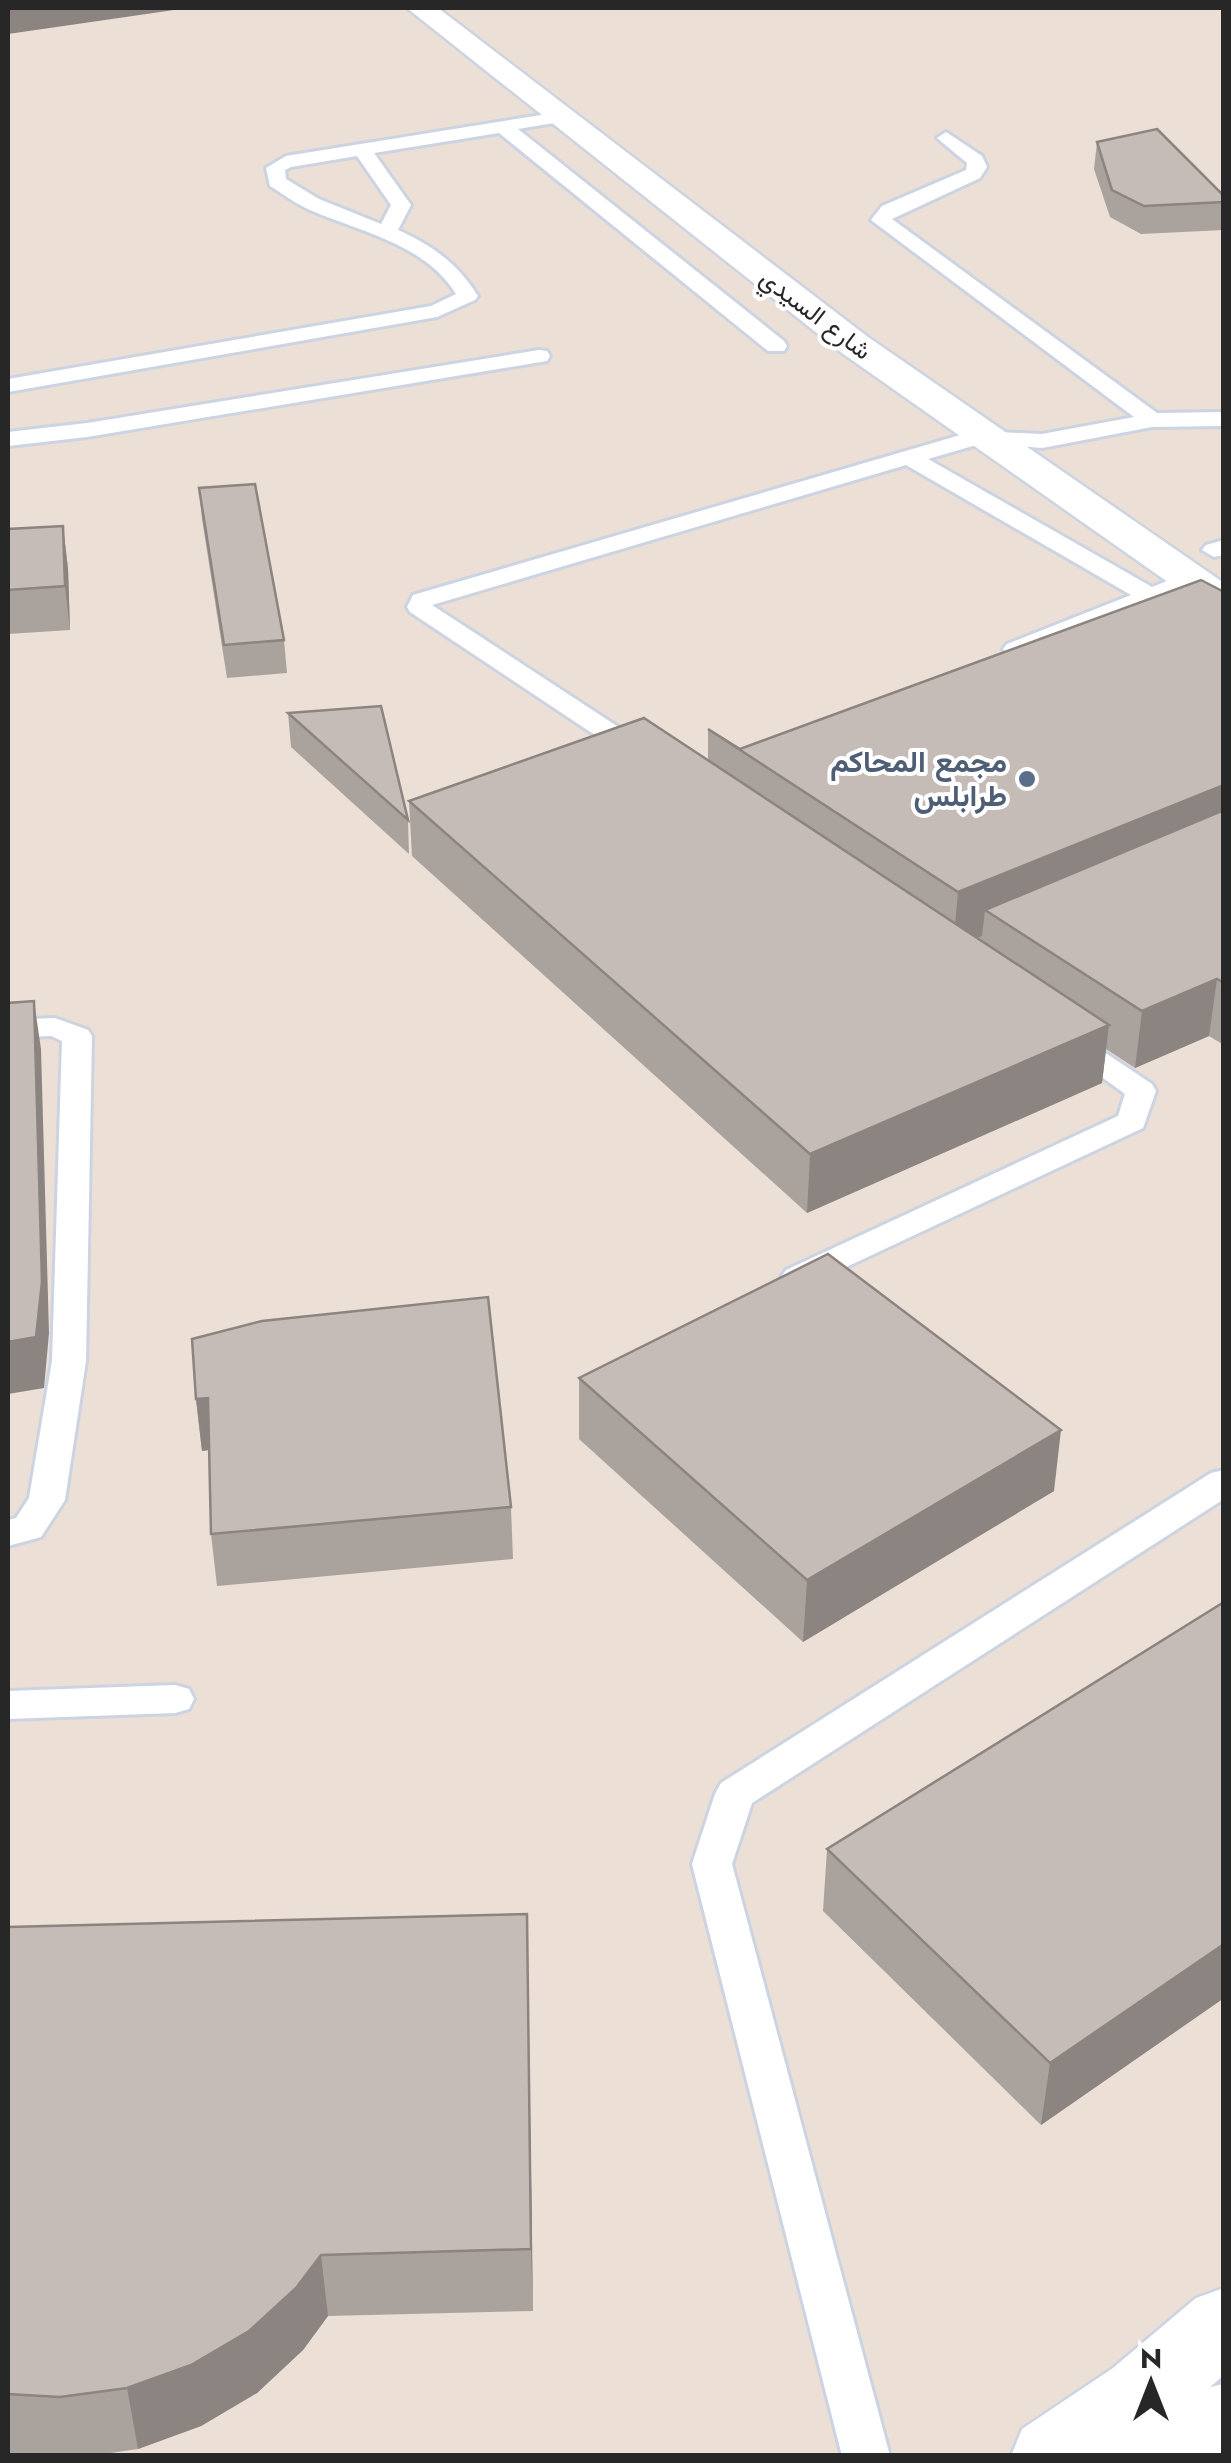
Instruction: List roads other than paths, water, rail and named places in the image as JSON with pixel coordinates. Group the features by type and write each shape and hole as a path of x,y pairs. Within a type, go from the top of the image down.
{"main road":[{"name":"شارع السيدي","path":"421,8 855,345 1224,602"},
{"name":"شارع السيدي","path":"459,8 1042,442 1152,510"},
{"path":"1182,530 1220,551"},
{"path":"1050,2456 1120,2412 1191,2356 1224,2324"},
{"path":"1070,2456 1224,2421"}],"lane":[{"path":"8,386 437,311 468,296 461,281 388,230 314,205 277,182 275,168 286,162 560,118"},
{"path":"502,127 776,346"},
{"path":"946,138 975,160 978,167 973,174 889,210 881,220 1152,420"},
{"path":"362,150 401,205 388,230"},
{"path":"8,439 86,430 540,356"},
{"path":"664,769 418,607 422,600 982,436 1042,442 1152,420 1224,419"},
{"path":"908,457 1151,596"},
{"path":"988,660 1191,580"},
{"path":"8,1030 55,1027 76,1036 69,1361 47,1500 28,1528 8,1533"},
{"path":"776,1288 1132,1121 1140,1090 1046,1027"},
{"path":"866,2456 712,1864 736,1794 1224,1482"},
{"path":"8,1705 175,1699"}],"place":[{"name":"مجمع المحاكم طرابلس","path":"1027,779"}]}
